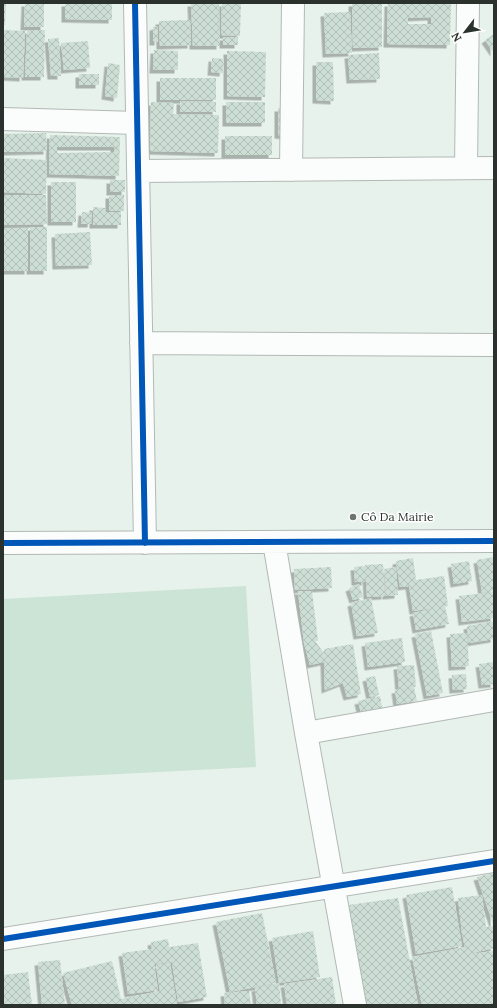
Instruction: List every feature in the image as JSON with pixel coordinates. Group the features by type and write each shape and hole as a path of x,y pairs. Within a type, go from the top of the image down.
{"street":[{"path":"135,3 145,543"},
{"path":"291,170 292,3"},
{"path":"466,168 468,3"},
{"path":"3,119 137,123"},
{"path":"139,171 494,168"},
{"path":"142,343 494,345"},
{"path":"3,544 494,541"},
{"path":"274,542 354,1005"},
{"path":"306,733 494,700"},
{"path":"3,939 494,861"}],"green space":[{"path":"246,586 256,767 3,780 3,599"}],"building":[{"path":"3,3 6,3 5,25 3,25"},
{"path":"25,3 44,3 44,27 24,27"},
{"path":"65,3 112,3 112,20 65,19"},
{"path":"191,3 219,3 220,46 193,46"},
{"path":"222,3 241,3 240,36 221,35"},
{"path":"352,3 382,3 382,47 353,48"},
{"path":"388,3 451,3 450,45 387,44","holes":["431,17 431,24 408,24 408,18"]},
{"path":"350,12 352,53 326,54 324,13"},
{"path":"190,20 191,45 160,46 159,21"},
{"path":"158,26 158,42 153,42 153,27"},
{"path":"3,30 25,31 23,78 3,77"},
{"path":"27,30 45,30 44,77 25,77"},
{"path":"494,34 494,53 485,40"},
{"path":"223,37 238,37 238,45 223,45"},
{"path":"59,38 61,76 51,76 48,39"},
{"path":"88,41 90,68 64,70 61,43"},
{"path":"154,50 178,51 178,70 153,70"},
{"path":"227,51 266,52 265,97 227,96"},
{"path":"379,53 380,79 350,80 348,55"},
{"path":"212,58 224,59 223,73 211,72"},
{"path":"316,62 333,62 334,101 316,100"},
{"path":"108,63 120,65 117,98 105,96"},
{"path":"79,74 99,74 99,85 79,85"},
{"path":"160,78 216,78 216,100 160,100"},
{"path":"180,101 216,102 216,112 180,112"},
{"path":"151,102 174,103 173,114 219,115 218,153 150,151"},
{"path":"226,102 265,102 265,123 226,123"},
{"path":"278,108 287,108 287,136 278,135"},
{"path":"46,133 47,151 3,152 3,134"},
{"path":"50,135 120,137 119,176 49,174","holes":["57,147 114,147 114,152 57,153"]},
{"path":"225,136 272,136 272,155 225,155"},
{"path":"3,158 47,160 46,194 3,192"},
{"path":"110,180 125,180 125,192 110,192"},
{"path":"51,182 76,182 76,222 51,222"},
{"path":"3,195 46,195 47,224 3,225"},
{"path":"109,195 124,195 124,211 109,211"},
{"path":"93,207 105,208 105,212 121,212 121,225 93,225"},
{"path":"82,212 92,213 91,224 81,224"},
{"path":"30,227 47,227 47,271 30,271"},
{"path":"3,228 28,228 28,271 3,271"},
{"path":"90,232 92,265 56,266 55,234"},
{"path":"494,557 494,591 482,593 477,560"},
{"path":"413,558 416,580 444,576 448,606 413,611 409,586 400,587 396,561"},
{"path":"469,561 472,581 454,584 451,564"},
{"path":"383,564 385,596 367,597 366,574 365,582 355,582 354,567"},
{"path":"331,567 332,588 295,590 294,569"},
{"path":"396,567 398,595 386,596 384,569"},
{"path":"359,584 363,597 353,600 349,588"},
{"path":"298,591 312,591 318,641 315,641 324,653 324,649 353,644 361,694 347,697 343,683 325,690 324,662 310,665 304,643"},
{"path":"494,592 494,618 462,622 459,596"},
{"path":"371,598 378,633 357,636 351,603"},
{"path":"445,606 449,624 416,630 413,613"},
{"path":"494,621 494,639 469,643 467,626"},
{"path":"431,631 443,693 427,696 415,634"},
{"path":"467,633 469,666 452,667 450,634"},
{"path":"402,638 405,662 368,667 365,643"},
{"path":"494,662 494,684 482,685 479,664"},
{"path":"414,665 416,687 414,687 417,701 397,704 395,690 410,688 399,689 397,666"},
{"path":"466,674 467,689 453,690 452,675"},
{"path":"375,676 379,695 370,697 366,678"},
{"path":"380,696 383,712 362,717 358,701"},
{"path":"494,873 494,924 493,924 477,877"},
{"path":"452,887 462,946 416,954 406,895"},
{"path":"482,895 486,927 494,926 494,948 469,954 494,951 494,1005 422,1005 412,957 465,947 458,898"},
{"path":"398,898 418,1005 364,1005 349,905"},
{"path":"262,913 276,983 230,992 216,922"},
{"path":"313,931 320,977 279,983 272,938"},
{"path":"168,939 169,947 198,943 207,997 178,1002 172,962 154,964 158,990 128,994 122,953 152,949 151,942"},
{"path":"60,960 65,1005 42,1005 38,962"},
{"path":"112,961 121,999 160,991 156,965 170,963 177,1005 72,1005 63,973"},
{"path":"28,972 32,1005 3,1005 3,975"},
{"path":"332,977 336,1005 287,1005 284,984"},
{"path":"279,983 281,1005 257,1005 255,988"},
{"path":"249,991 251,1005 225,1005 224,993"}],"cycle path":[{"path":"135,3 145,543"},
{"path":"3,543 494,541"},
{"path":"3,939 494,861"}],"place":[{"name":"Cô Da Mairie","path":"353,517"}]}
